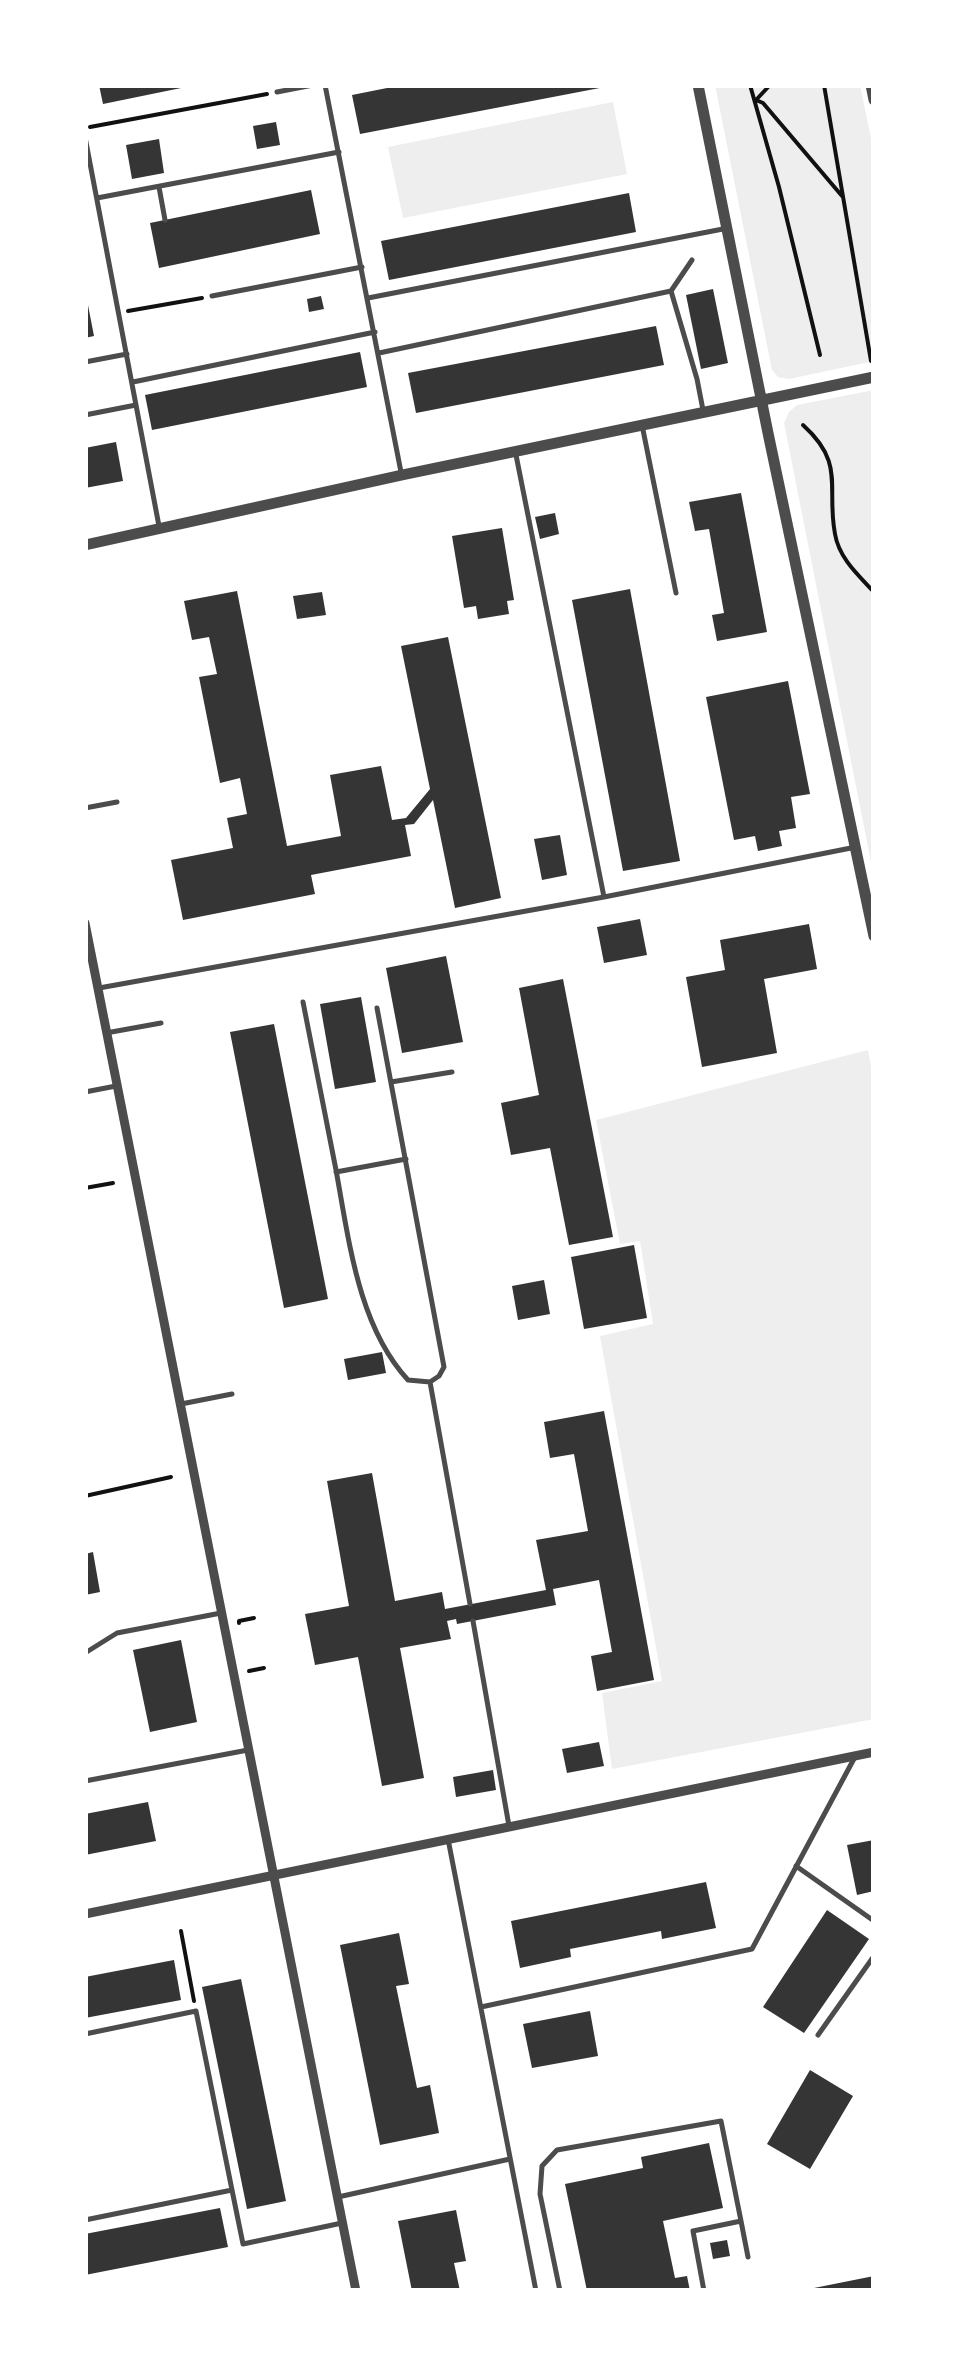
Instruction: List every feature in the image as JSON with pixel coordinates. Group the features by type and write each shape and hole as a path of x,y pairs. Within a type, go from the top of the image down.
{"street":[{"path":"698,85 874,936"},
{"path":"871,85 874,100"},
{"path":"85,545 874,377"},
{"path":"85,923 356,2291"},
{"path":"85,1914 874,1752"}],"lane":[{"path":"277,92 313,85"},
{"path":"326,85 402,475"},
{"path":"85,137 160,529"},
{"path":"97,198 339,152"},
{"path":"159,187 165,220"},
{"path":"368,298 728,228"},
{"path":"379,354 671,291 692,260"},
{"path":"212,296 362,267"},
{"path":"671,291 703,412"},
{"path":"132,382 375,332"},
{"path":"85,362 126,354"},
{"path":"85,415 136,405"},
{"path":"642,425 676,593"},
{"path":"515,452 604,897"},
{"path":"85,808 117,802"},
{"path":"97,988 604,897 856,847"},
{"path":"303,1002 367,1308 392,1363 408,1380 430,1382 444,1367 377,1008"},
{"path":"106,1032 161,1023"},
{"path":"392,1082 452,1072"},
{"path":"85,1092 117,1086"},
{"path":"336,1172 406,1159"},
{"path":"430,1382 470,1604"},
{"path":"179,1404 232,1394"},
{"path":"85,1653 116,1633 221,1613"},
{"path":"473,1621 509,1826"},
{"path":"85,1781 248,1750"},
{"path":"481,2007 752,1949 856,1755"},
{"path":"448,1839 536,2291"},
{"path":"796,1866 874,1920"},
{"path":"818,2034 874,1956"},
{"path":"85,2034 196,2011 243,2244 342,2223"},
{"path":"560,2291 540,2194 542,2166 557,2150 721,2121 748,2257"},
{"path":"337,2198 510,2159"},
{"path":"85,2220 232,2190"},
{"path":"704,2291 692,2231 741,2221"}],"path":[{"path":"750,85 820,355"},
{"path":"756,100 770,85"},
{"path":"824,85 868,345"},
{"path":"85,128 277,92"},
{"path":"756,100 763,103 844,199"},
{"path":"119,312 212,296"},
{"path":"804,425 828,453 833,473 835,535 844,559 874,592"},
{"path":"85,1188 112,1182"},
{"path":"85,1496 171,1477"},
{"path":"241,1633 239,1621 254,1618"},
{"path":"246,1658 249,1671 264,1668"},
{"path":"180,1931 196,2011"}],"shaded area":[{"path":"715,85 860,85 874,153 874,361 789,379 778,377 772,370"},
{"path":"613,102 627,174 403,218 388,147"},
{"path":"874,390 874,877 784,423 797,405"},
{"path":"868,1050 874,1084 874,1719 612,1769 602,1693 662,1681 600,1336 653,1324 640,1241 620,1244 596,1120"}],"building":[{"path":"99,85 186,85 186,87 103,104"},
{"path":"402,85 605,87 360,134 352,95"},
{"path":"276,122 280,145 257,149 253,126"},
{"path":"159,139 164,173 132,179 126,145"},
{"path":"311,190 320,234 159,268 150,223"},
{"path":"629,193 636,232 389,280 381,241"},
{"path":"713,289 728,363 701,369 686,295"},
{"path":"321,296 324,309 309,312 307,299"},
{"path":"85,300 94,336 85,338"},
{"path":"656,326 664,365 416,413 408,373"},
{"path":"360,352 367,387 152,430 145,395"},
{"path":"116,442 123,481 85,488 85,448"},
{"path":"741,493 767,632 717,641 712,615 724,613 709,529 695,531 689,502"},
{"path":"555,513 559,534 540,539 535,517"},
{"path":"502,528 514,600 507,601 509,614 478,619 476,606 464,608 452,536"},
{"path":"630,589 680,861 623,871 572,600"},
{"path":"237,591 287,846 341,836 330,775 381,766 392,820 406,818 430,789 401,646 448,637 501,898 455,908 433,800 414,824 405,825 411,856 311,875 315,894 183,920 171,860 233,848 227,818 247,814 240,778 220,783 199,677 217,674 209,637 192,640 184,601"},
{"path":"322,592 326,615 297,619 293,596"},
{"path":"788,681 810,794 791,797 796,828 779,831 782,846 758,851 755,836 734,840 706,697"},
{"path":"560,835 567,875 542,880 534,839"},
{"path":"640,919 647,955 604,963 597,927"},
{"path":"809,924 817,969 764,979 777,1053 702,1067 686,977 725,970 720,940"},
{"path":"446,956 463,1042 402,1053 386,968"},
{"path":"563,979 613,1237 569,1245 550,1148 511,1155 501,1103 539,1095 519,988"},
{"path":"361,997 376,1082 335,1089 320,1004"},
{"path":"274,1024 328,1299 284,1308 230,1032"},
{"path":"634,1245 647,1318 584,1329 571,1257"},
{"path":"544,1280 550,1314 518,1320 512,1286"},
{"path":"382,1352 386,1373 348,1380 344,1359"},
{"path":"604,1411 654,1680 597,1691 591,1656 612,1652 599,1580 553,1589 556,1605 457,1624 456,1619 447,1621 451,1639 400,1648 424,1778 382,1786 358,1657 315,1665 305,1614 349,1606 327,1481 372,1473 395,1601 442,1592 445,1609 546,1590 536,1540 588,1531 574,1454 550,1458 544,1422"},
{"path":"93,1552 100,1592 85,1595 85,1554"},
{"path":"181,1640 197,1722 150,1732 133,1650"},
{"path":"599,1742 604,1766 567,1773 562,1749"},
{"path":"493,1770 496,1790 456,1797 453,1777"},
{"path":"148,1802 156,1841 85,1855 85,1814"},
{"path":"874,1840 874,1891 857,1895 847,1845"},
{"path":"706,1882 716,1928 662,1939 661,1931 570,1949 571,1957 520,1968 511,1921"},
{"path":"827,1910 869,1939 804,2033 763,2007"},
{"path":"399,1933 409,1984 396,1986 417,2088 430,2085 439,2133 380,2145 340,1945"},
{"path":"174,1960 181,2000 85,2018 85,1977"},
{"path":"241,1979 286,2201 247,2209 202,1987"},
{"path":"590,2011 598,2056 532,2068 523,2024"},
{"path":"810,2070 853,2096 810,2169 767,2144"},
{"path":"709,2143 723,2208 663,2221 675,2278 687,2276 690,2291 587,2291 565,2184 643,2168 641,2157"},
{"path":"220,2208 228,2247 85,2275 85,2234"},
{"path":"456,2210 466,2261 454,2263 460,2291 412,2291 398,2221"},
{"path":"727,2240 730,2256 713,2259 710,2243"},
{"path":"874,2276 874,2291 809,2291 809,2289"}]}
